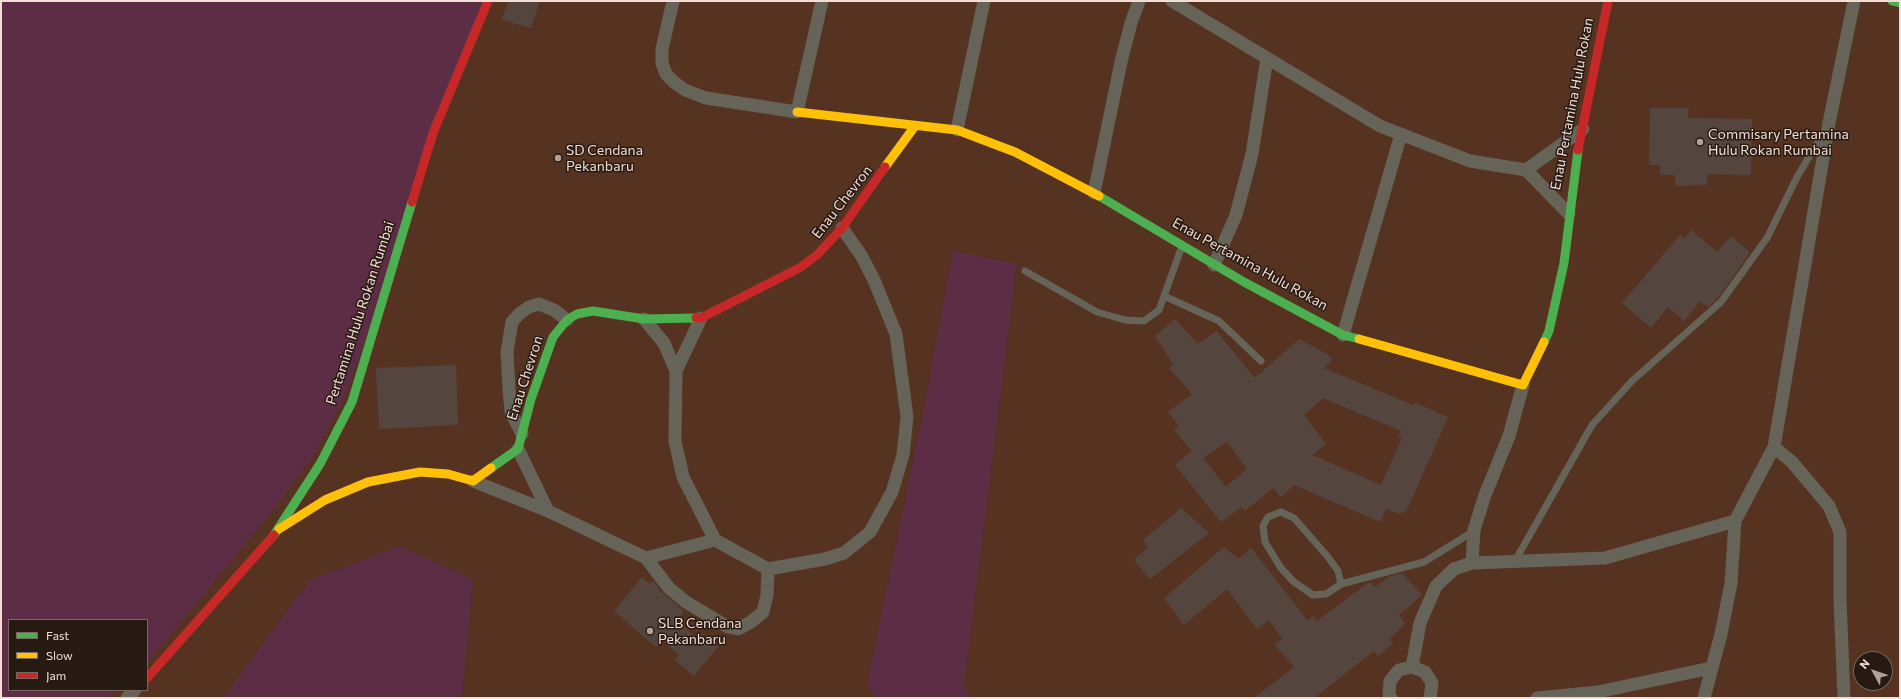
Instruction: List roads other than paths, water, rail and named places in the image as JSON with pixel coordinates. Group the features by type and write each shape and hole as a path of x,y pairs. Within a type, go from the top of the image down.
{"street":[{"name":"Pertamina Hulu Rokan Rumbai","path":"148,677 279,529 320,464 352,402 433,133 488,1"},
{"path":"673,1 662,49 662,63 666,74 675,83 684,90 706,98 797,112 822,1"},
{"path":"957,130 984,1"},
{"path":"1094,193 1130,23 1139,1"},
{"path":"1172,1 1380,126 1470,160 1526,170 1583,129"},
{"name":"Enau Pertamina Hulu Rokan","path":"797,112 957,130 1015,152 1094,193 1244,282 1342,335 1523,385 1550,331 1564,263 1575,166 1608,1"},
{"path":"1704,698 1721,634 1731,583 1734,521 1774,447 1829,123 1854,1"},
{"path":"1892,1 1900,3"},
{"path":"1214,264 1236,215 1252,154 1267,58"},
{"name":"Enau Chevron","path":"518,449 531,399 553,337 567,320 577,314 594,311 628,315 644,319 701,318 800,267 818,254 842,228 915,126"},
{"path":"1342,335 1384,198 1401,134"},
{"name":"Enau Pertamina Hulu Rokan","path":"1526,170 1569,214"},
{"path":"644,319 664,343 676,372 675,441 683,477 715,540 768,568 825,559 844,553 870,532 892,492 903,455 907,417 896,334 862,255 842,228"},
{"path":"522,434 512,412 509,389 507,352 512,322 519,314 529,307 539,304 554,310 567,320"},
{"path":"676,372 701,318"},
{"path":"1472,563 1474,530 1485,495 1509,436 1523,385"},
{"path":"1774,447 1792,462 1829,506 1840,532 1840,599 1844,698"},
{"path":"473,481 518,449 548,511"},
{"path":"279,529 325,500 368,482 420,472 448,474 473,481 548,511 646,558 669,588 686,602 728,627 738,629 751,622 763,612 767,595 768,568"},
{"path":"1412,667 1420,623 1436,586 1454,569 1472,563 1604,558 1734,521"},
{"path":"646,558 715,540"},
{"path":"1389,697 1390,681 1399,670 1412,667 1425,672 1432,683 1433,698"},
{"path":"1537,698 1598,692 1711,668"}],"lane":[{"path":"1515,561 1592,425 1632,381 1721,302 1767,238 1797,178 1829,123"},
{"path":"1025,271 1097,312 1125,320 1144,321 1159,310 1182,246"},
{"path":"1164,296 1219,321 1261,361"},
{"path":"1341,584 1338,571 1294,518 1281,512 1268,517 1263,526 1265,542 1280,568 1294,582 1313,595 1326,594 1341,584 1424,562 1474,530"}],"place":[{"name":"Commisary Pertamina Hulu Rokan Rumbai","path":"1700,142"},
{"name":"SD Cendana Pekanbaru","path":"558,158"},
{"name":"SLB Cendana Pekanbaru","path":"650,631"}]}
